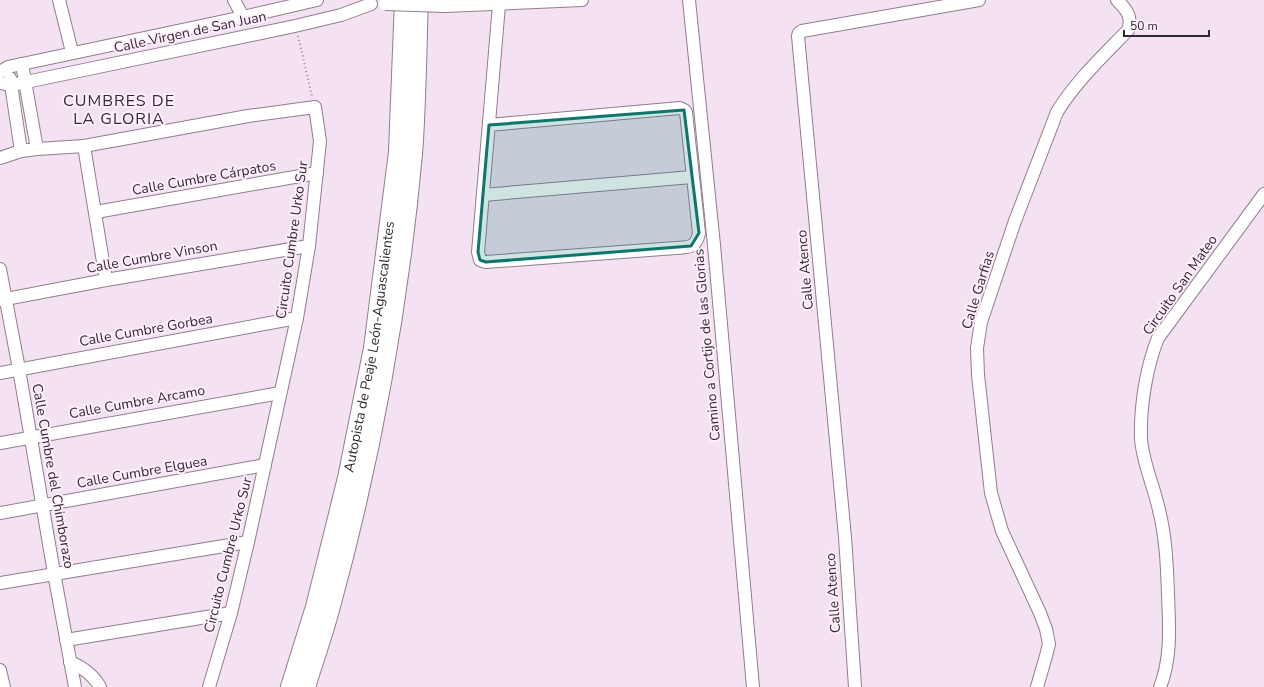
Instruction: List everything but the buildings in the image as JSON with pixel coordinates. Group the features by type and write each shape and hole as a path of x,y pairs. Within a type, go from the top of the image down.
{"highway":[{"name":"Autopista de Peaje León-Aguascalientes","path":"290,687 315,607 347,478 373,348 398,152 404,0"},
{"path":"306,687 330,611 362,484 388,353 413,153 419,0"}],"street":[{"path":"59,0 72,52"},
{"path":"234,0 243,17"},
{"name":"Calle Virgen de San Juan","path":"4,69 72,52 318,0"},
{"path":"358,0 371,4 445,6 499,5 582,0"},
{"name":"Camino a Cortijo de las Glorias","path":"689,0 714,245 753,687"},
{"name":"Calle Atenco","path":"855,687 845,537 798,36 802,31 979,0"},
{"name":"Calle Garfias","path":"1037,687 1049,644 1046,629 1040,614 1002,531 991,493 978,375 977,348 981,322 1015,221 1057,112 1073,89 1128,30 1130,18 1117,0"},
{"name":"Calle Virgen de San Juan","path":"5,84 26,82 295,26 340,15 371,4"},
{"path":"489,125 680,108 686,112 699,234 697,241 691,246 676,248 486,262 480,260 478,252 499,5"},
{"path":"22,64 37,149"},
{"path":"4,69 5,84 21,151"},
{"path":"0,158 21,151 84,146 248,116 315,107"},
{"name":"Circuito Cumbre Urko Sur","path":"209,687 248,542 297,318 309,246 320,141 315,107"},
{"path":"84,146 106,280"},
{"name":"Calle Cumbre Cárpatos","path":"96,212 317,173"},
{"path":"483,195 692,177"},
{"name":"Circuito San Mateo","path":"1160,687 1168,656 1170,631 1166,548 1159,509 1145,467 1141,440 1142,402 1153,349 1158,338 1264,194"},
{"name":"Calle Cumbre Vinson","path":"3,300 106,280 309,246"},
{"name":"Calle Cumbre del Chimborazo","path":"0,269 3,300 19,369 75,687"},
{"name":"Calle Cumbre Gorbea","path":"0,373 297,318"},
{"name":"Calle Cumbre Arcamo","path":"0,443 30,436 280,393"},
{"name":"Calle Cumbre Elguea","path":"0,514 42,505 265,465"},
{"path":"0,583 248,542"},
{"path":"66,640 230,612"},
{"path":"70,662 81,667 98,683 100,687"},
{"path":"0,670 4,687"}],"path":[{"path":"295,26 315,107"}],"highlighted area":[{"path":"684,110 699,233 691,246 486,262 480,260 478,252 489,125"}],"district":[{"name":"CUMBRES DE LA GLORIA","path":"119,110"}]}
